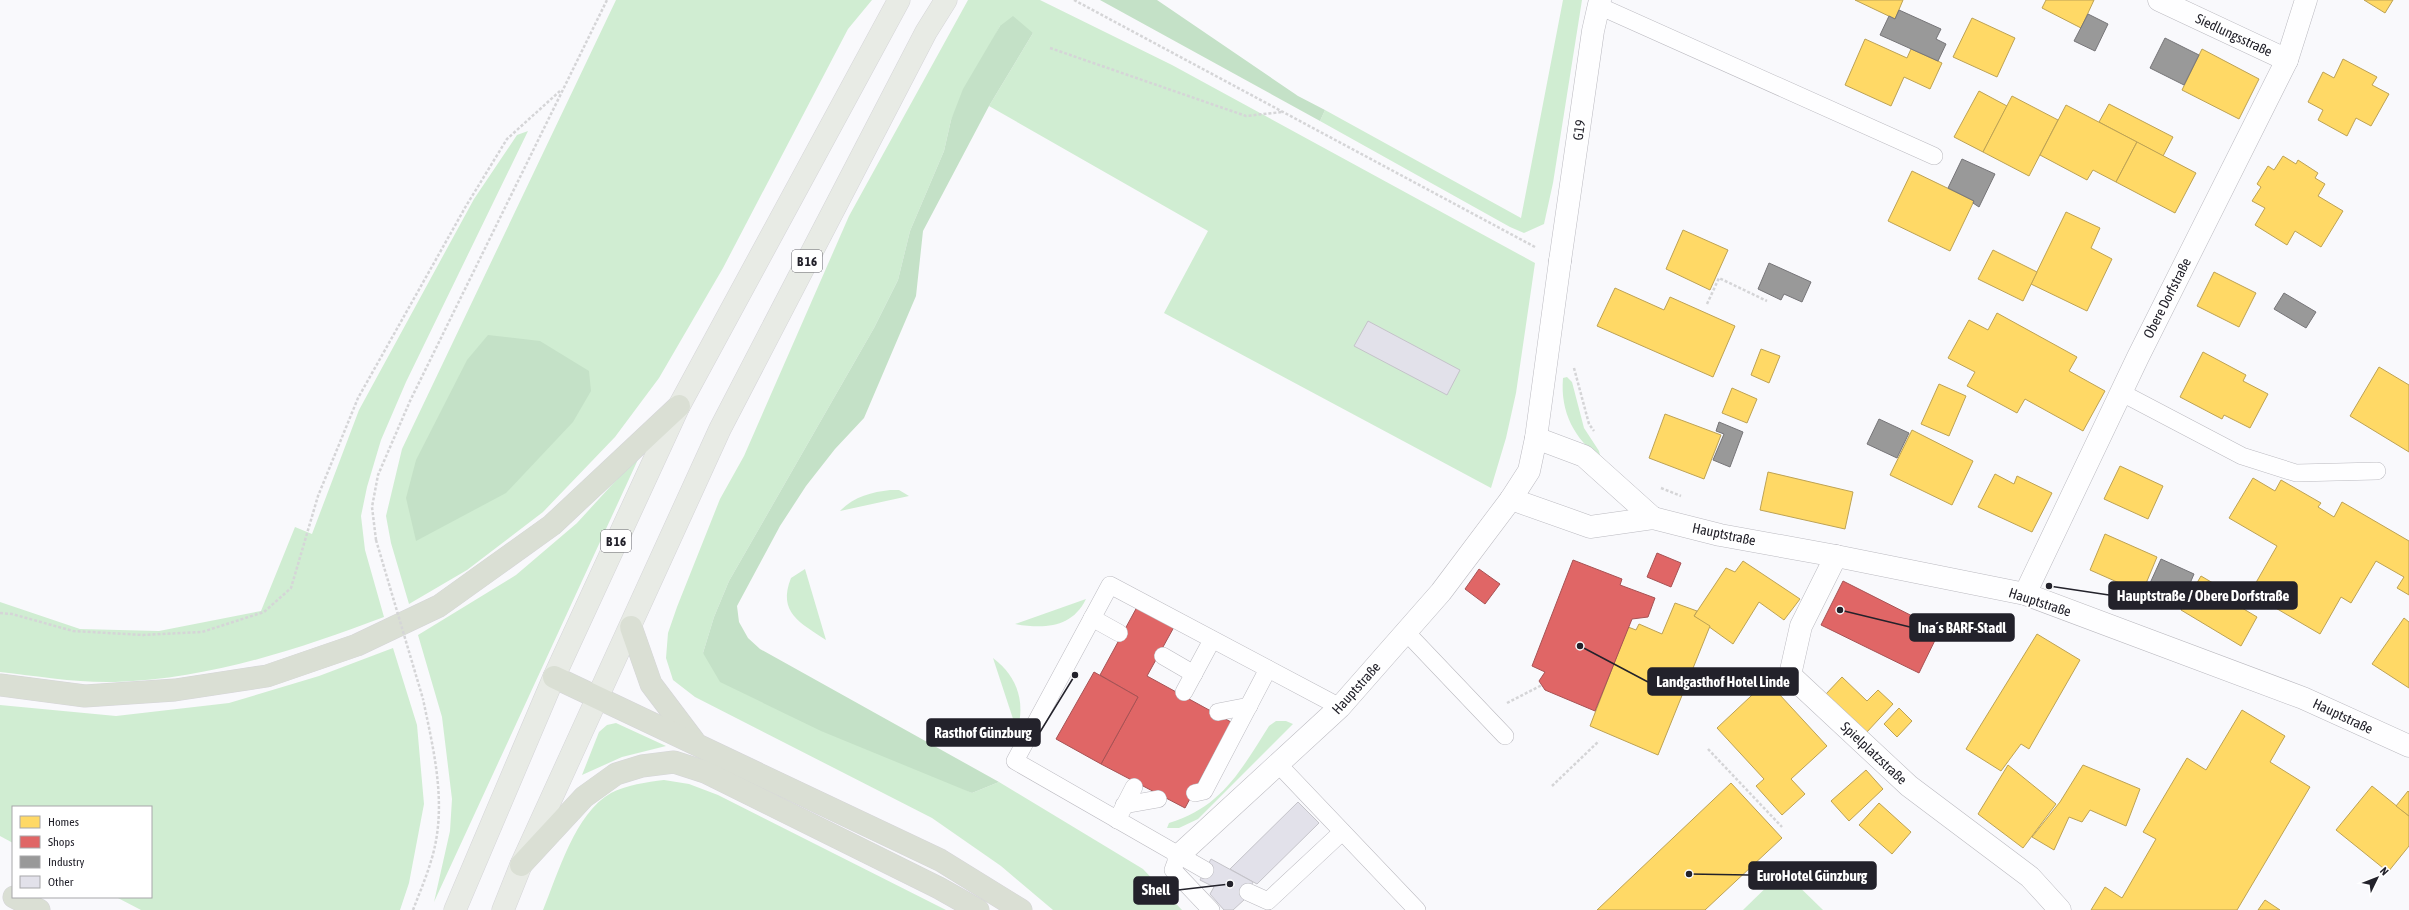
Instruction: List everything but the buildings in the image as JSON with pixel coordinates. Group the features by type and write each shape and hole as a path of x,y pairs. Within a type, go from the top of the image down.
{"highway":[{"path":"0,685 85,696 175,690 267,676 357,645 438,606 552,525 678,406"},
{"path":"631,627 651,684 696,744"},
{"path":"554,677 940,860 1021,910"},
{"path":"521,866 584,797 616,774 642,766 674,762 705,772 939,888 978,910"},
{"path":"0,890 12,896"},
{"path":"16,898 39,910"}],"main road":[{"name":"B 16","path":"455,910 554,677 678,406 899,0"},
{"name":"B 16","path":"503,910 521,866 631,627 720,428 926,32 946,0"}],"street":[{"name":"Siedlungsstraße","path":"2159,0 2287,60"},
{"name":"Obere Dorfstraße","path":"2025,594 2138,357 2287,60 2306,0"},
{"name":"G19","path":"1560,261 1593,31 1600,3"},
{"name":"Hauptstraße","path":"1178,856 1340,707 1441,592 1511,499 1529,470 1536,438 1560,261"},
{"name":"Hauptstraße","path":"1536,438 1584,456 1653,518"},
{"name":"Hauptstraße","path":"1511,499 1590,526 1653,518 1720,535 1836,556 2025,594 2303,698 2409,746"},
{"name":"Spielplatzstraße","path":"1836,556 1801,626 1790,675 1909,786 2030,878 2060,910"}],"lane":[{"path":"1600,3 1934,156"},
{"path":"2122,393 2242,456 2296,472 2377,471"},
{"path":"1205,870 1178,856 1120,812 1015,761 1110,585 1340,707"},
{"path":"1092,618 1119,633"},
{"path":"1406,632 1505,736"},
{"path":"1184,692 1212,640"},
{"path":"1162,656 1194,674"},
{"path":"1195,793 1204,791 1268,669"},
{"path":"1218,712 1249,706"},
{"path":"1278,764 1417,910"},
{"path":"1120,812 1134,786"},
{"path":"1120,812 1158,799"},
{"path":"1248,892 1264,906 1342,832"},
{"path":"1178,856 1173,870 1211,910"}],"path":[{"path":"413,910 432,860 439,821 440,791 423,699 376,540 372,507 378,475 410,401 560,91 607,0"},
{"path":"1074,0 1560,261"},
{"path":"1050,48 1246,116 1283,112"},
{"path":"0,613 12,614 73,631 143,635 202,632 243,621 270,608 291,588 318,496 358,398 507,139 560,91"},
{"path":"1707,304 1719,278 1767,301"},
{"path":"1574,361 1574,368 1589,424 1597,436"},
{"path":"1654,486 1683,497"},
{"path":"1487,718 1499,707 1542,685"},
{"path":"1552,786 1599,741"},
{"path":"1708,749 1782,827"}],"green space":[{"path":"616,0 872,0 848,29 723,268 659,378 615,437 543,512 467,570 409,604 391,543 386,516 402,449"},
{"path":"968,0 1040,0 1172,65 1535,263 1516,393 1506,438 1491,488 1164,313 1208,231 989,106 1033,33 1000,26 951,120 944,151 910,231 898,280 874,328 729,581 714,617 703,653 972,793 999,782 1143,869 1182,910 1053,910 1001,866 932,818 695,697 673,680 666,658 668,633 720,499 744,456 849,216"},
{"path":"1100,0 1157,0 1298,96 1325,110 1320,121"},
{"path":"1563,0 1582,0 1553,183 1544,224 1524,233 1510,227 1320,121 1325,110 1521,218"},
{"path":"1013,16 1033,33 989,106 923,231 916,296 864,418 835,449 806,486 780,526 737,606 739,622 748,638 760,649 999,782 972,793 821,731 720,682 703,653 714,617 729,581 874,328 898,280 910,231 944,151 951,120 963,89 1000,26"},
{"path":"528,131 406,382 381,440 367,487 361,516 365,550 384,617 318,641 252,661 218,669 150,680 100,682 0,672 0,602 80,629 159,631 261,611 295,527 312,534 359,410 474,199 517,135"},
{"path":"488,335 540,341 589,371 591,391 573,422 506,493 416,541 406,498 416,460 467,360"},
{"path":"1567,377 1572,382 1584,428 1599,451 1601,459 1584,443 1571,424 1564,403 1563,378"},
{"path":"641,453 434,902 450,831 452,799 442,717 418,635 516,575 577,523"},
{"path":"890,490 899,490 909,496 840,511 851,502 863,496"},
{"path":"805,569 826,640 800,622 789,609 787,590 791,578"},
{"path":"1086,599 1080,609 1065,621 1047,626 1026,626 1015,624"},
{"path":"393,648 417,725 424,804 409,883 400,910 141,910 118,898 152,898 152,806 12,806 12,842 0,836 0,705 116,716 229,703 319,676"},
{"path":"993,658 1014,681 1017,690 1020,700 1020,720 1017,731"},
{"path":"1276,721 1286,721 1293,724 1198,819 1179,828 1167,828 1169,823 1187,816 1217,797 1239,772 1269,726"},
{"path":"616,723 666,746 622,757 582,775 599,732 607,725"},
{"path":"664,780 689,784 718,795 946,910 543,910 569,846 587,815 598,802 611,793 623,788"},
{"path":"1783,871 1823,910 1743,910"}],"place":[{"name":"Hauptstraße / Obere Dorfstraße","path":"2049,586"},
{"name":"Ina´s BARF-Stadl","path":"1840,610"},
{"name":"Landgasthof Hotel Linde","path":"1580,646"},
{"name":"Rasthof Günzburg","path":"1075,675"},
{"name":"EuroHotel Günzburg","path":"1689,874"},
{"name":"Shell","path":"1230,884"}]}
